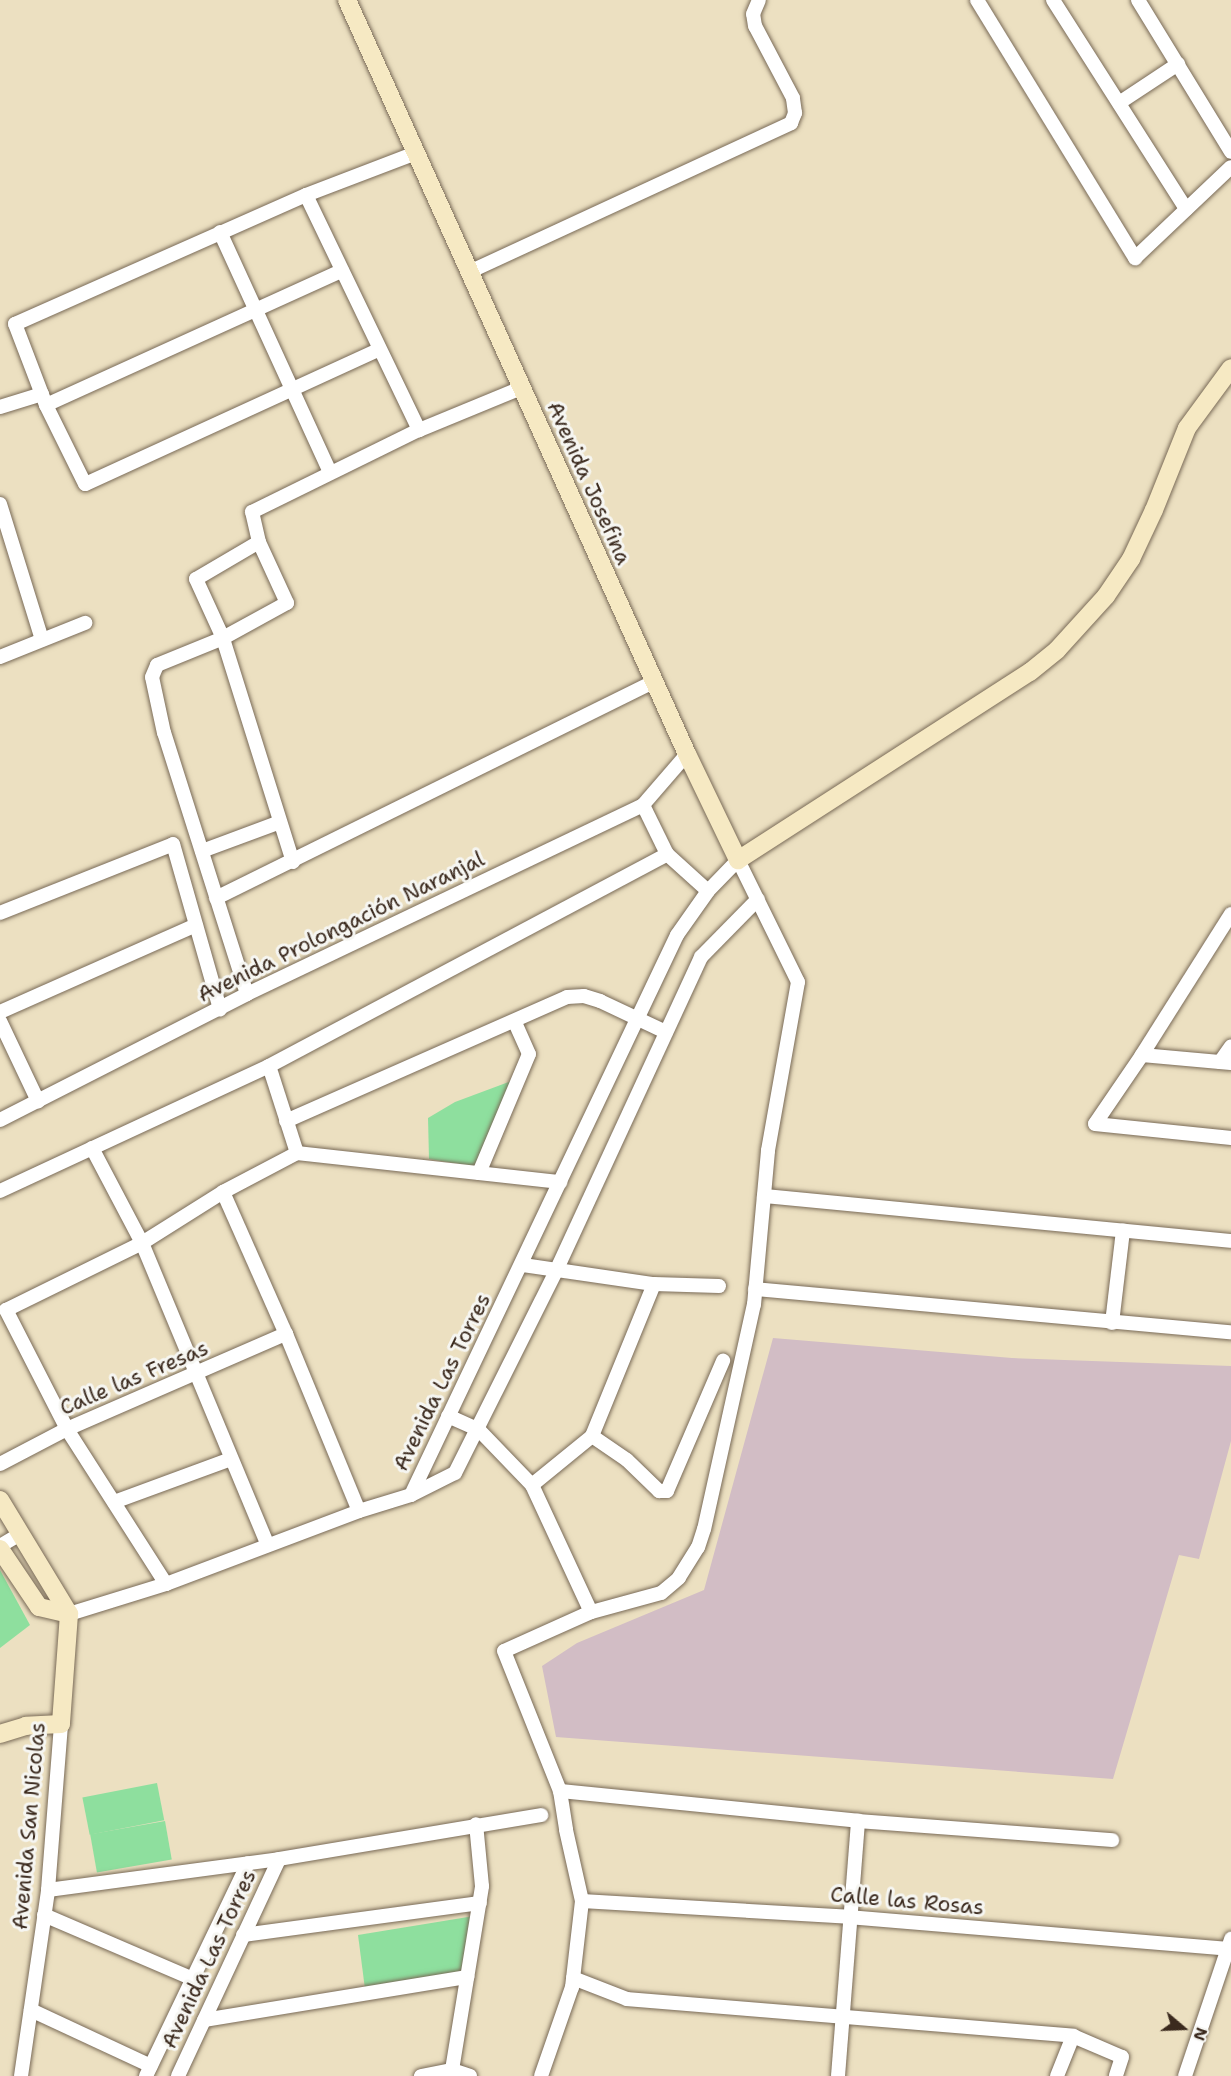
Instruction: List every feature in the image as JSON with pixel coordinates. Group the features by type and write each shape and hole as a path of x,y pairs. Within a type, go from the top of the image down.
{"street":[{"name":"Avenida Josefina","path":"347,0 687,754 798,982 768,1150 764,1196"},
{"path":"469,272 791,123 795,113 793,98 755,26 753,14 759,0"},
{"path":"977,0 1135,258 1231,167"},
{"path":"1053,0 1186,209"},
{"path":"1138,0 1231,152"},
{"path":"1119,103 1178,64"},
{"path":"378,350 85,484 44,399 15,324 306,195 416,153"},
{"path":"306,195 378,350 419,430"},
{"path":"220,232 330,472"},
{"path":"0,407 44,399 256,310 342,271"},
{"path":"738,860 1029,672 1056,651 1106,596 1131,559 1154,510 1187,428 1231,368"},
{"path":"248,994 164,733 152,677 157,665 223,638 287,603 259,542 251,516 254,509 419,430 522,388"},
{"path":"0,504 6,548 42,640"},
{"path":"259,542 196,579 223,638 293,862"},
{"path":"0,657 85,623"},
{"path":"216,898 654,682"},
{"name":"Avenida Prolongación Naranjal","path":"0,1120 248,994 643,804 687,754"},
{"path":"643,804 667,854 708,891"},
{"path":"202,851 280,822"},
{"path":"0,913 173,844 220,1009"},
{"path":"0,1191 269,1066 667,854"},
{"name":"Avenida Las Torres","path":"411,1495 523,1265 677,935 708,891 738,860"},
{"name":"Avenida Las Torres","path":"411,1495 455,1473 479,1430 556,1271 701,957 758,899"},
{"path":"1231,914 1142,1055 1095,1124 1231,1138"},
{"path":"0,1012 196,925"},
{"path":"286,1121 567,998 584,996 666,1032"},
{"path":"0,1021 38,1101"},
{"path":"480,1173 530,1054 514,1021"},
{"path":"1142,1055 1225,1063 1231,1046"},
{"path":"269,1066 297,1153"},
{"path":"92,1148 142,1243 268,1545"},
{"path":"166,1584 67,1429 6,1310 142,1243 223,1192 297,1153 560,1182"},
{"path":"223,1192 286,1334 359,1511"},
{"path":"541,2076 573,1978 582,1901 560,1791 504,1651 591,1612 661,1593 679,1578 698,1547 704,1529 755,1289 764,1196 1231,1241"},
{"path":"1113,1323 1123,1231"},
{"path":"523,1265 654,1284 719,1286"},
{"path":"532,1485 592,1436 654,1284"},
{"path":"755,1289 1231,1332"},
{"name":"Calle las Fresas","path":"0,1464 67,1429 286,1334"},
{"path":"592,1436 627,1460 659,1491 667,1491 723,1361"},
{"path":"448,1416 479,1430 532,1485 591,1612"},
{"path":"114,1502 231,1459"},
{"path":"20,1534 0,1548 39,1607 69,1614 166,1584 359,1511 411,1495"},
{"path":"0,1500 69,1614"},
{"name":"Avenida San Nicolas","path":"21,2076 48,1890 69,1614"},
{"path":"0,1723 61,1718"},
{"path":"0,1734 61,1718"},
{"path":"560,1791 858,1821 1112,1840"},
{"path":"48,1890 279,1859 476,1824 541,1815"},
{"path":"838,2076 858,1821"},
{"path":"452,2070 482,1886 476,1824"},
{"name":"Avenida Las Torres","path":"178,2076 279,1859"},
{"name":"Avenida Las Torres","path":"149,2071 248,1863"},
{"name":"Calle las Rosas","path":"582,1901 1230,1944"},
{"path":"243,1935 480,1903"},
{"path":"44,1915 193,1978"},
{"path":"1185,2076 1230,1944"},
{"path":"204,2020 468,1977"},
{"path":"573,1978 627,1999 1073,2036 1122,2057 1116,2076"},
{"path":"30,2010 149,2071"},
{"path":"1057,2076 1073,2036"},
{"path":"421,2076 452,2070 470,2076"}],"shaded area":[{"path":"773,1338 1012,1358 1231,1366 1231,1441 1199,1559 1179,1555 1113,1779 556,1737 542,1666 577,1643 704,1590"}],"green space":[{"path":"517,1079 478,1167 429,1159 428,1118 455,1102"},
{"path":"0,1570 30,1625 0,1648"},
{"path":"157,1783 164,1820 90,1835 82,1798"},
{"path":"165,1821 172,1859 97,1873 90,1834"},
{"path":"474,1916 465,1973 365,1989 358,1935"}]}
